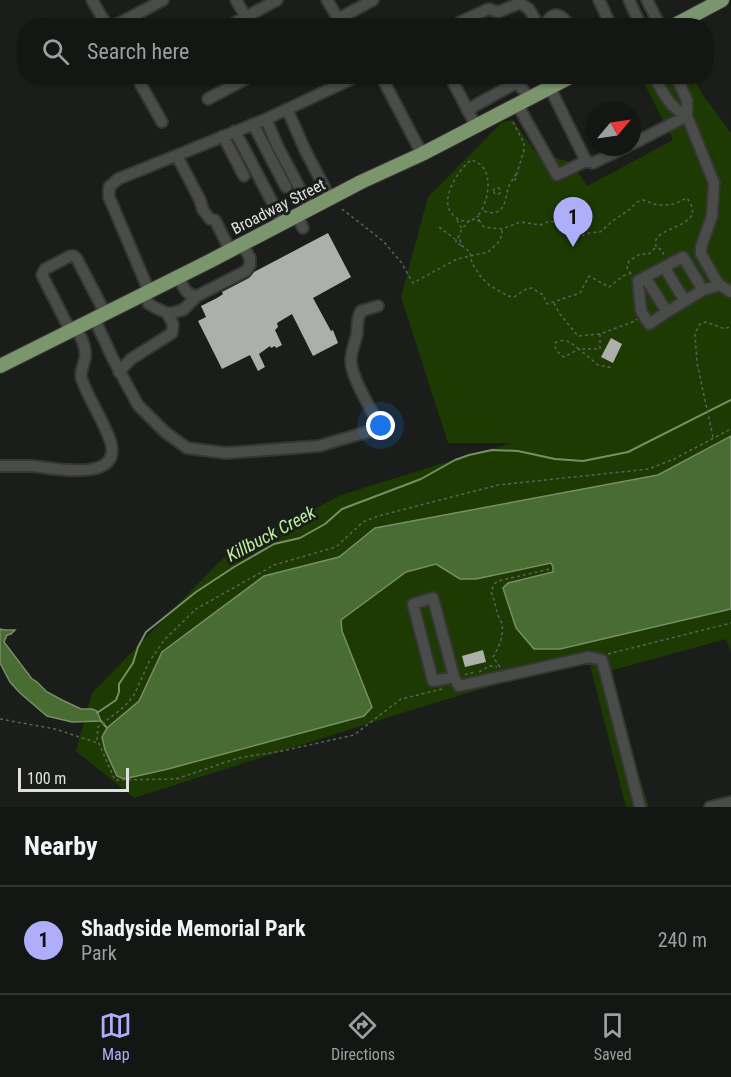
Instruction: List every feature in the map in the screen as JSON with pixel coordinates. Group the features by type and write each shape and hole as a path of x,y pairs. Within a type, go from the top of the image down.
{"main road":[{"path":"688,18 722,0"},
{"name":"Broadway Street","path":"0,366 283,223 300,222 310,208 422,154 557,84"}],"street":[{"path":"92,0 102,18"},
{"path":"129,18 164,0"},
{"path":"236,0 247,18"},
{"path":"253,18 277,0"},
{"path":"327,0 338,18"},
{"path":"346,18 373,0"},
{"path":"599,0 607,18"},
{"path":"629,0 638,18"},
{"path":"646,0 656,18"},
{"path":"469,18 489,9 498,12 520,3 529,9 534,18"},
{"path":"549,18 555,15 564,18"},
{"path":"141,84 162,122"},
{"path":"208,99 236,84"},
{"path":"119,372 131,359 172,333 173,324 167,313 149,304 109,197 109,187 118,179 266,119 341,84"},
{"path":"385,84 422,154"},
{"path":"454,84 476,126"},
{"path":"467,110 514,84 519,85 523,101 557,175 586,161 593,163 607,156"},
{"path":"658,84 677,111 687,116"},
{"path":"680,84 687,100 687,116 714,183 712,216 701,247 701,254 720,285 731,292"},
{"path":"550,88 586,161"},
{"path":"287,109 330,198"},
{"path":"641,139 687,116"},
{"path":"266,119 310,208"},
{"path":"253,124 286,188"},
{"path":"236,131 283,223"},
{"path":"223,136 244,176"},
{"path":"167,313 183,310 197,296 246,270 250,265 250,258 236,247 215,220 210,219 203,210 177,156"},
{"path":"256,171 288,166"},
{"path":"0,466 34,466 73,471 98,467 107,463 111,458 111,444 81,377 85,357 84,348 42,275 45,269 70,256 77,259 119,372 138,405 165,432 187,448 226,453 319,446 378,429 379,425 353,373 351,363 357,319 361,311 378,306"},
{"path":"703,290 682,257 642,274 638,281 641,311 649,324 703,290 720,285"},
{"path":"665,263 686,301"},
{"path":"642,274 667,312"},
{"path":"178,276 186,291 191,296 197,296"},
{"path":"454,677 433,681 413,604 433,598 454,677 459,686 589,657 602,660 640,807"},
{"path":"711,807 731,801"}],"path":[{"path":"513,122 524,143 514,183"},
{"path":"457,240 465,223 478,216 482,210 488,191 487,176 483,166 471,160 462,167 453,182 448,203 449,211 457,219 462,229"},
{"path":"482,210 492,213 505,206 508,186 517,174"},
{"path":"500,191 497,196 495,195 494,189 497,187 500,191 508,190"},
{"path":"488,191 495,191"},
{"path":"478,216 484,227 502,229 521,222 540,225 550,221 557,223 573,236 579,237 600,232 637,202 643,200 665,205 687,198 692,204 693,211 690,218 658,236 656,247 649,254 640,254 629,261 627,268 631,274"},
{"path":"342,209 383,241 401,262 413,283 457,259 493,249 501,239 502,229"},
{"path":"457,219 470,221"},
{"path":"474,219 479,220"},
{"path":"439,227 460,240 470,252 472,263 481,277 489,285 508,296 513,297 532,288 543,295 547,304 580,293 589,276 609,287 623,276 642,274"},
{"path":"656,247 662,250 665,263"},
{"path":"554,302 559,313 578,336 600,334 635,321 638,317"},
{"path":"714,438 697,363 694,333 700,324 706,322 725,329 731,326"},
{"path":"600,334 600,349 579,349 564,357 555,347 555,343 560,340 569,341 579,349 598,365 613,368"},
{"path":"442,689 401,699 354,735 238,758 176,779 115,780 97,739 98,728 125,706 134,695 149,662 165,639 196,609 274,565 336,547 363,522 378,516 498,484 649,469 674,459 731,429"},
{"path":"501,668 493,657 500,644 502,633 502,624 491,592 494,584 498,581 550,569"},
{"path":"595,657 731,623"},
{"path":"0,719 56,729 99,744"}],"shaded area":[{"path":"645,84 697,84 731,133 731,652 726,639 606,672 649,807 626,807 588,657 408,711 134,798 76,751 92,693 223,558 341,495 513,443 448,443 401,297 428,197 502,122 513,120 536,153 571,162 587,186 673,140"},
{"path":"731,436 731,609 560,649 534,649 516,628 503,588 508,583 553,572 551,563 476,579 460,579 436,564 406,572 341,620 342,631 372,707 364,716 168,769 124,779 117,776 105,750 102,737 107,728 139,701 162,652 264,576 339,557 375,528 658,475"},
{"path":"0,629 15,630 7,635 4,642 32,679 47,692 62,700 81,709 97,711 101,721 72,722 47,716 20,693 10,682 0,663"}],"building":[{"path":"328,233 351,277 313,298 331,331 333,330 338,343 313,356 292,314 277,323 278,327 275,330 282,345 276,348 270,346 259,354 265,367 258,371 250,355 222,369 198,321 206,317 201,306 249,278 254,272"},
{"path":"611,338 622,344 613,363 601,357"},
{"path":"483,650 486,662 465,667 462,656"}],"waterway":[{"name":"Killbuck Creek","path":"97,713 116,700 119,684 133,663 146,632 196,592 234,567 274,544 300,538 325,524 342,509 421,479 455,460 492,450 518,451 555,459 583,461 628,452 731,400"},
{"path":"101,721 107,728"}],"place":[{"name":"Shadyside Memorial Park","path":"573,247"}]}
